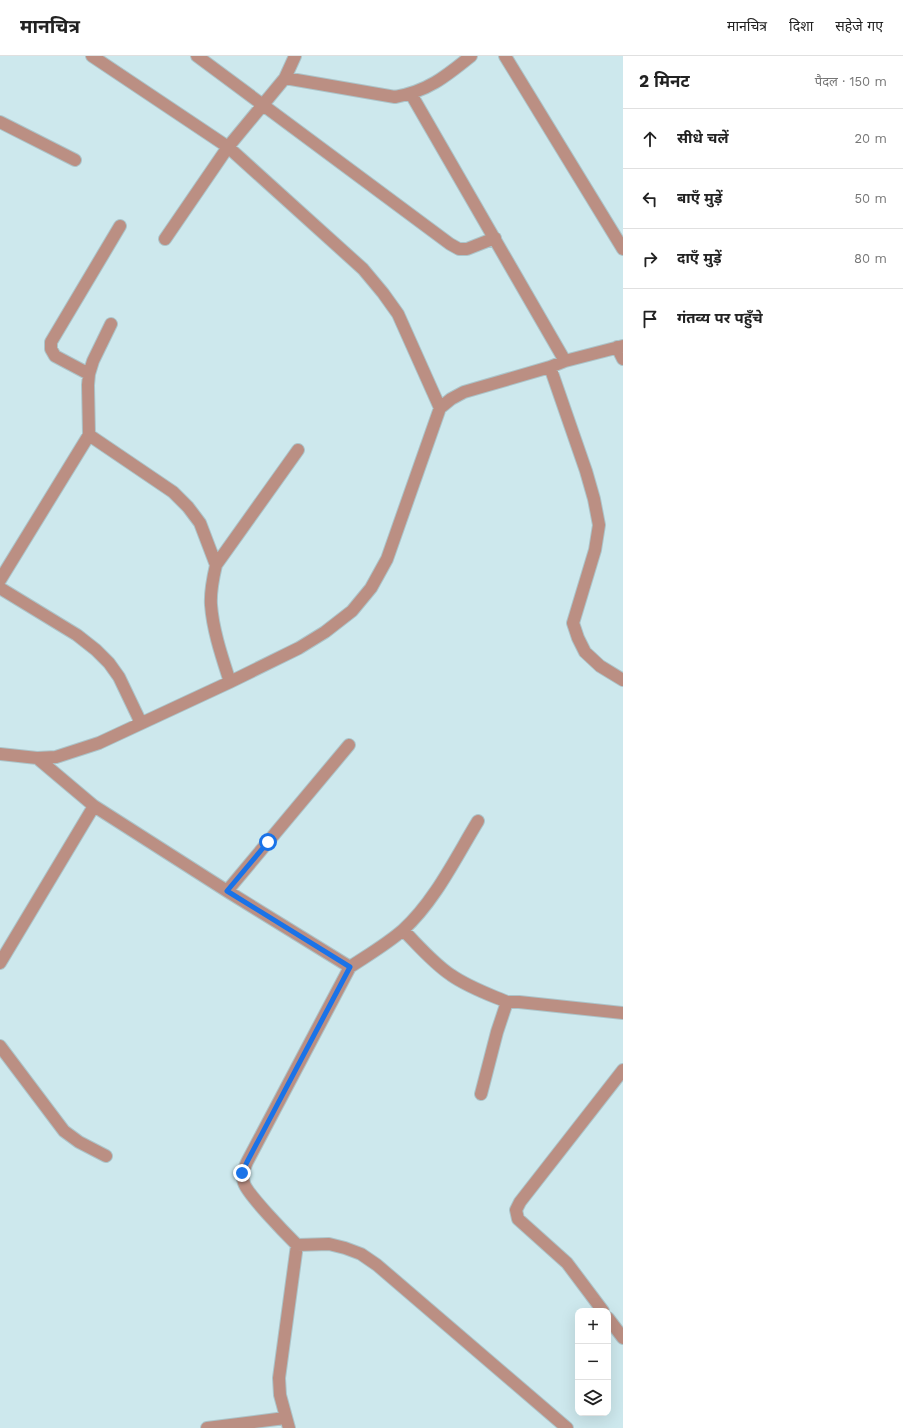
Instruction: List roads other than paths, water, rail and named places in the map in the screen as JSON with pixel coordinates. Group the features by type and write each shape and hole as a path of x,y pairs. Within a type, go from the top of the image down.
{"street":[{"path":"92,56 228,146 363,269 398,314 412,342 440,408"},
{"path":"196,56 263,104 450,244 459,249 467,249 495,238"},
{"path":"165,239 228,146 285,78 294,56"},
{"path":"285,78 394,97 411,94 430,86 450,74 471,56"},
{"path":"505,56 623,249"},
{"path":"411,94 565,361"},
{"path":"0,122 75,160"},
{"path":"89,374 55,356 51,349 51,342 120,226"},
{"path":"0,580 89,435 89,374 93,361 111,324"},
{"path":"0,754 37,758 56,757 93,745 230,682 299,648 325,632 352,611 371,588 387,560 440,408 451,399 464,392 620,346 623,359"},
{"path":"550,367 586,471 594,499 599,525 595,550 573,623 578,638 586,652 600,666 623,680"},
{"path":"89,435 173,492 188,507 200,523 216,565"},
{"path":"230,682 213,622 211,605 212,586 216,565 298,450"},
{"path":"0,588 77,635 96,650 109,663 119,677 141,722"},
{"path":"227,891 350,745"},
{"path":"37,758 94,806 350,967"},
{"path":"0,963 94,806"},
{"path":"207,1428 287,1423 280,1395 279,1378 297,1245 244,1184 242,1173 350,967 403,930 414,918 436,890 478,821"},
{"path":"403,930 433,961 450,974 470,986 507,1002 520,1002 623,1013"},
{"path":"480,1094 507,1002"},
{"path":"0,1046 64,1131 79,1142 106,1156"},
{"path":"601,1308 567,1263 518,1219 516,1210 520,1202 623,1070"},
{"path":"297,1245 329,1244 361,1254 377,1265 567,1428"},
{"path":"611,1322 623,1338"}]}
